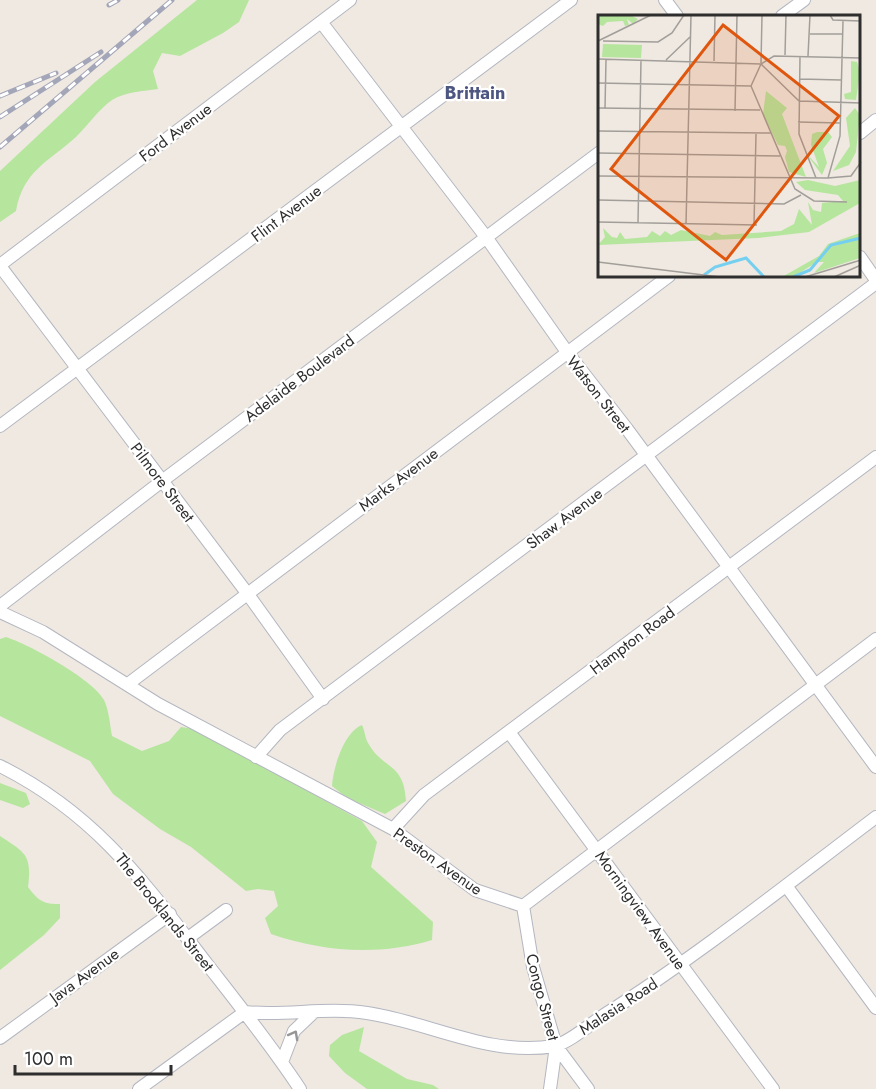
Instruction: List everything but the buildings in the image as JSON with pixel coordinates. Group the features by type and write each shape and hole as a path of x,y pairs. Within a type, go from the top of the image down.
{"street":[{"name":"Ford Avenue","path":"0,266 350,0"},
{"name":"Flint Avenue","path":"0,426 571,0"},
{"path":"665,0 676,15"},
{"path":"783,15 804,0"},
{"name":"Watson Street","path":"321,22 486,237 567,352 817,684 876,767"},
{"path":"861,132 876,120"},
{"name":"Adelaide Boulevard","path":"0,606 162,481 598,153"},
{"path":"861,258 876,281"},
{"name":"Pilmore Street","path":"0,266 247,593 323,699"},
{"name":"Marks Avenue","path":"128,684 666,278"},
{"name":"Shaw Avenue","path":"256,757 280,730 647,456 876,281"},
{"name":"Hampton Road","path":"393,829 424,795 876,457"},
{"name":"Preston Avenue","path":"0,612 33,627 158,704 393,829 475,890 523,906"},
{"path":"523,906 876,639"},
{"name":"Morningview Avenue","path":"509,732 773,1089"},
{"name":"The Brooklands Street","path":"0,766 44,791 103,838 137,873 245,1012 300,1089"},
{"name":"Malasia Road","path":"556,1046 681,964 876,817"},
{"path":"786,887 876,1008"},
{"name":"Congo Street","path":"523,906 532,967 556,1046 550,1089"},
{"path":"188,938 226,910"},
{"name":"Java Avenue","path":"0,1038 170,914"},
{"path":"140,1089 245,1012 274,1015 332,1010 388,1016 504,1048 556,1046 588,1089"},
{"path":"282,1062 294,1031 314,1012"}],"green space":[{"path":"197,0 249,0 239,22 223,33 180,56 162,53 153,71 158,89 123,95 107,104 76,137 38,168 24,186 16,211 0,222 0,171 95,82"},
{"path":"6,637 59,663 98,692 106,704 112,736 142,751 169,741 181,727 194,729 362,821 377,842 371,867 433,922 432,940 392,948 351,950 311,945 271,934 265,918 278,906 274,891 258,889 246,891 191,847 160,829 113,794 90,761 0,716 0,639"},
{"path":"362,725 368,743 374,752 397,773 404,788 406,801 385,814 347,798 332,786 341,751 350,735"},
{"path":"0,783 26,793 30,804 23,808 0,800"},
{"path":"0,836 25,856 29,868 28,887 41,901 60,904 60,918 44,935 0,970"},
{"path":"364,1027 359,1051 407,1079 433,1085 439,1089 367,1089 345,1073 329,1056 330,1045 342,1035"}],"railway":[{"path":"109,5 118,0"},
{"path":"0,147 172,0"},
{"path":"0,117 101,52"},
{"path":"0,96 56,73"}],"district":[{"name":"Brittain","path":"475,93"}]}
